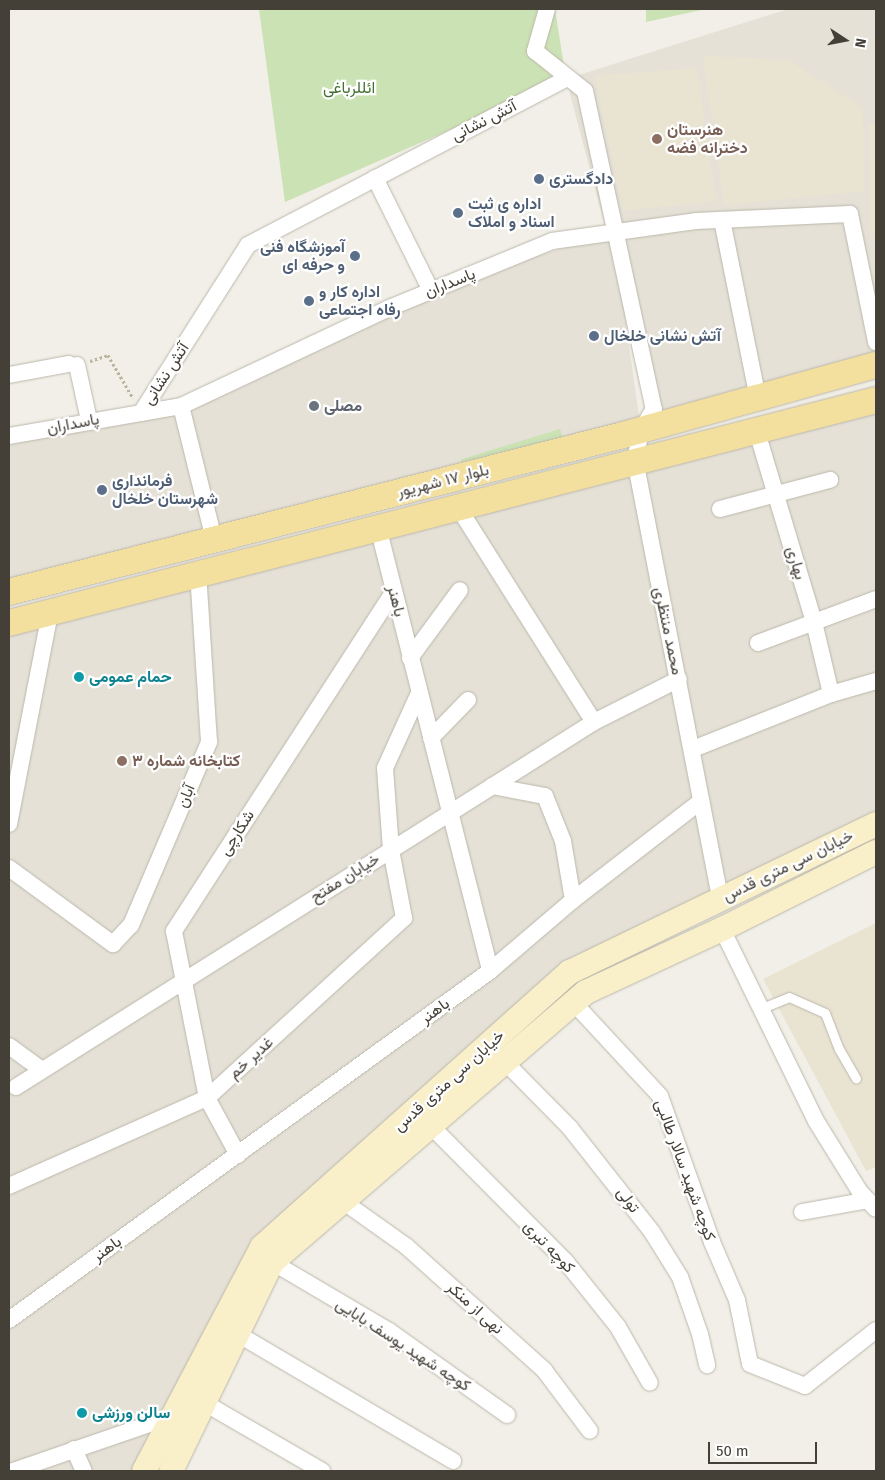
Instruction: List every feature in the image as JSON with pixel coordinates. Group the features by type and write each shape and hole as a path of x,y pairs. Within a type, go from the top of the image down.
{"main road":[{"name":"بلوار ١٧ شهریور","path":"9,592 641,430 876,365"},
{"name":"بلوار ١٧ شهریور","path":"9,623 635,460 757,432 876,400"},
{"path":"427,485 378,504 376,511 378,516 386,518 427,515"},
{"path":"217,539 232,539 241,548 239,557 228,567"},
{"name":"خیابان سی متری قدس","path":"144,1471 262,1247 570,972 876,824"},
{"name":"خیابان سی متری قدس","path":"171,1471 236,1332 272,1262 580,997 876,852"},
{"path":"570,972 580,997"}],"street":[{"path":"547,9 535,51 566,79 585,91 614,232 654,409 641,430 635,460"},
{"name":"آتش نشانی","path":"141,413 248,245 566,79"},
{"path":"375,178 431,291"},
{"name":"پاسداران","path":"9,436 89,420 181,406 431,291 552,241 722,220 850,214 876,342"},
{"path":"722,220 758,398"},
{"path":"9,375 73,364 89,420"},
{"path":"181,406 217,539"},
{"name":"بهاری","path":"757,432 814,622 831,694"},
{"name":"محمد منتظری","path":"635,460 693,749 720,899"},
{"path":"720,510 830,480"},
{"path":"458,507 594,722"},
{"name":"باهنر","path":"9,1320 490,971 378,527"},
{"name":"آبان","path":"9,868 113,944 132,925 209,742 198,574"},
{"path":"410,658 460,590"},
{"name":"شکارچی","path":"238,1155 207,1098 174,931 393,592"},
{"path":"758,643 876,599"},
{"path":"9,824 50,613"},
{"name":"خیابان مفتح","path":"16,1087 184,979 594,722 679,679"},
{"path":"693,749 831,694 876,681"},
{"path":"391,850 385,768 419,694"},
{"path":"431,738 468,700"},
{"path":"492,786 545,796 563,841 573,900"},
{"path":"490,971 573,900 701,801"},
{"name":"غدیر خم","path":"9,1186 207,1098 404,918 391,850"},
{"path":"722,929 816,1121 872,1205 802,1212"},
{"name":"کوچه شهید سالار طالبی","path":"580,997 660,1096 712,1242 736,1300 750,1364 805,1386 876,1330"},
{"path":"9,1046 41,1070"},
{"name":"تولی","path":"505,1062 570,1128 652,1232 680,1278 700,1334 708,1365"},
{"name":"کوچه تبری","path":"431,1126 566,1262 618,1327 650,1382"},
{"name":"نهی از منکر","path":"344,1202 406,1246 544,1370 590,1431"},
{"name":"کوچه شهید یوسف بابایی","path":"272,1262 389,1331 506,1415"},
{"path":"236,1332 453,1461"},
{"path":"203,1402 322,1471"},
{"path":"13,1471 173,1416"},
{"path":"74,1449 84,1471"}],"lane":[{"path":"762,1008 788,997 825,1013 839,1049 856,1078"}],"path":[{"path":"73,364 108,355 141,413"}],"shaded area":[{"path":"788,9 876,9 876,366 641,430 9,592 9,436 181,406 445,285 607,234 566,79","holes":["621,288 654,409 641,430"]},
{"path":"703,56 788,60 863,108 864,191 724,205"},
{"name":"هنرستان دخترانه فضه","path":"697,68 716,201 623,211 595,76"},
{"path":"869,124 876,124 876,233 871,234"},
{"path":"876,400 876,844 720,899 533,1036 272,1262 166,1471 9,1471 9,618"},
{"path":"876,923 876,1167 866,1171 763,979"}],"green space":[{"name":"ائللرباغی","path":"259,9 555,9 566,79 285,202"},
{"path":"646,9 706,9 646,22"},
{"path":"560,429 563,439 463,469 461,459"}],"place":[{"name":"هنرستان دخترانه فضه","path":"657,139"},
{"name":"دادگستری","path":"539,179"},
{"name":"اداره ی ثبت اسناد و املاک","path":"458,213"},
{"name":"آموزشگاه فنی و حرفه ای","path":"355,256"},
{"name":"اداره کار و رفاه اجتماعی","path":"309,301"},
{"name":"آتش نشانی خلخال","path":"594,336"},
{"name":"مصلی","path":"314,406"},
{"name":"فرمانداری شهرستان خلخال","path":"102,490"},
{"name":"حمام عمومی","path":"79,677"},
{"name":"کتابخانه شماره ۳","path":"122,761"},
{"name":"سالن ورزشی","path":"82,1413"}]}
